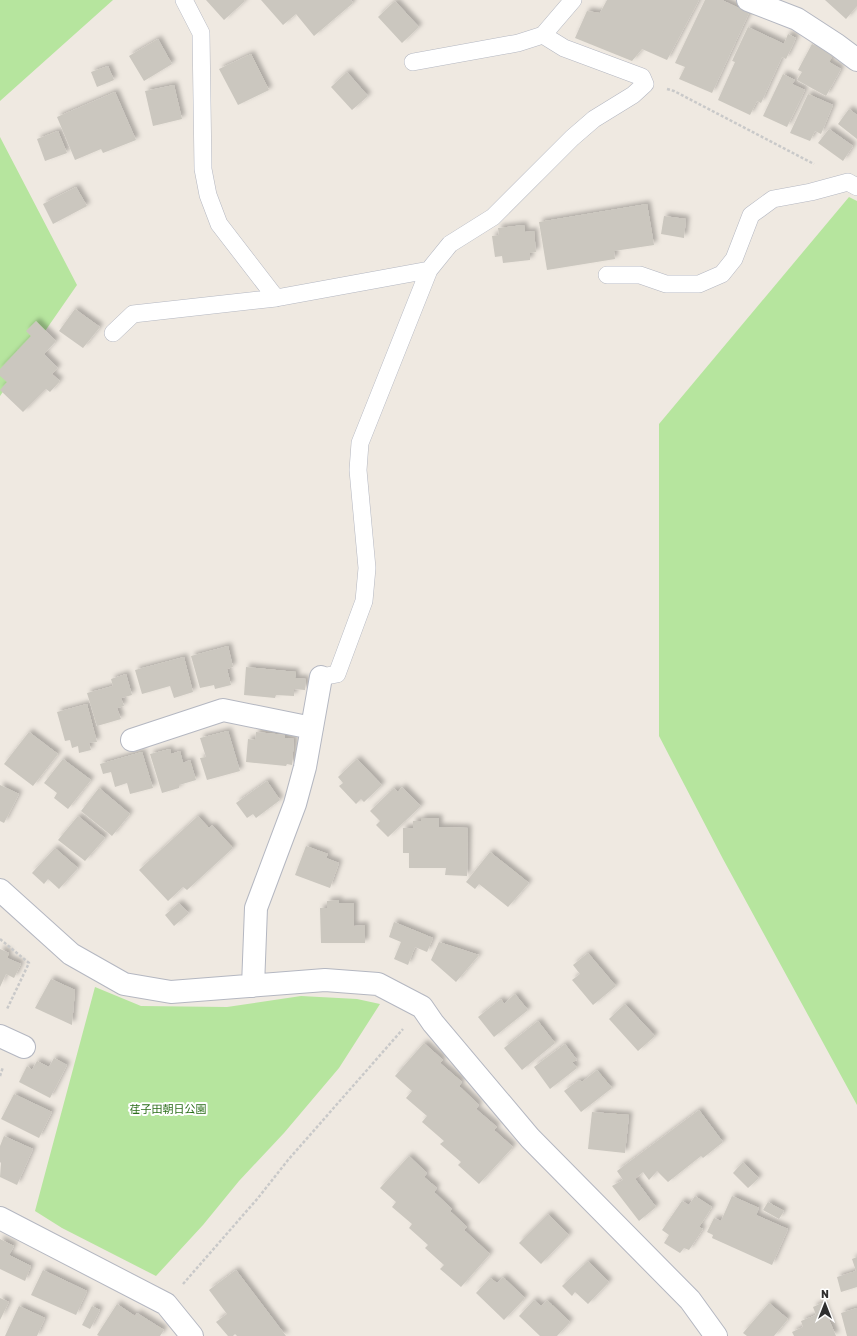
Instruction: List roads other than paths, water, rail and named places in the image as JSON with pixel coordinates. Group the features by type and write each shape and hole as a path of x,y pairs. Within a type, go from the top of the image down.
{"street":[{"path":"748,0 797,19 857,60"},
{"path":"253,986 256,908 295,804 305,767 321,677"},
{"path":"132,740 223,710 312,728"},
{"path":"0,890 71,954 124,984 171,992 325,980 378,984 422,1007 433,1023 530,1138 690,1300 716,1336"},
{"path":"0,1036 24,1047"},
{"path":"0,1218 166,1304 192,1336"}],"lane":[{"path":"184,0 201,33 203,169 208,196 219,224 276,298"},
{"path":"413,62 518,43 543,35 573,0"},
{"path":"321,677 337,674 364,601 367,568 358,470 360,443 429,270 450,244 493,217 572,138 645,84 642,77 564,48 543,35"},
{"path":"607,275 640,275 666,284 700,284 722,274 734,259 751,214 773,199 852,185"},
{"path":"113,333 133,314 276,298 429,270"}],"park label":[{"name":"荏子田朝日公園","path":"168,1109"}]}
